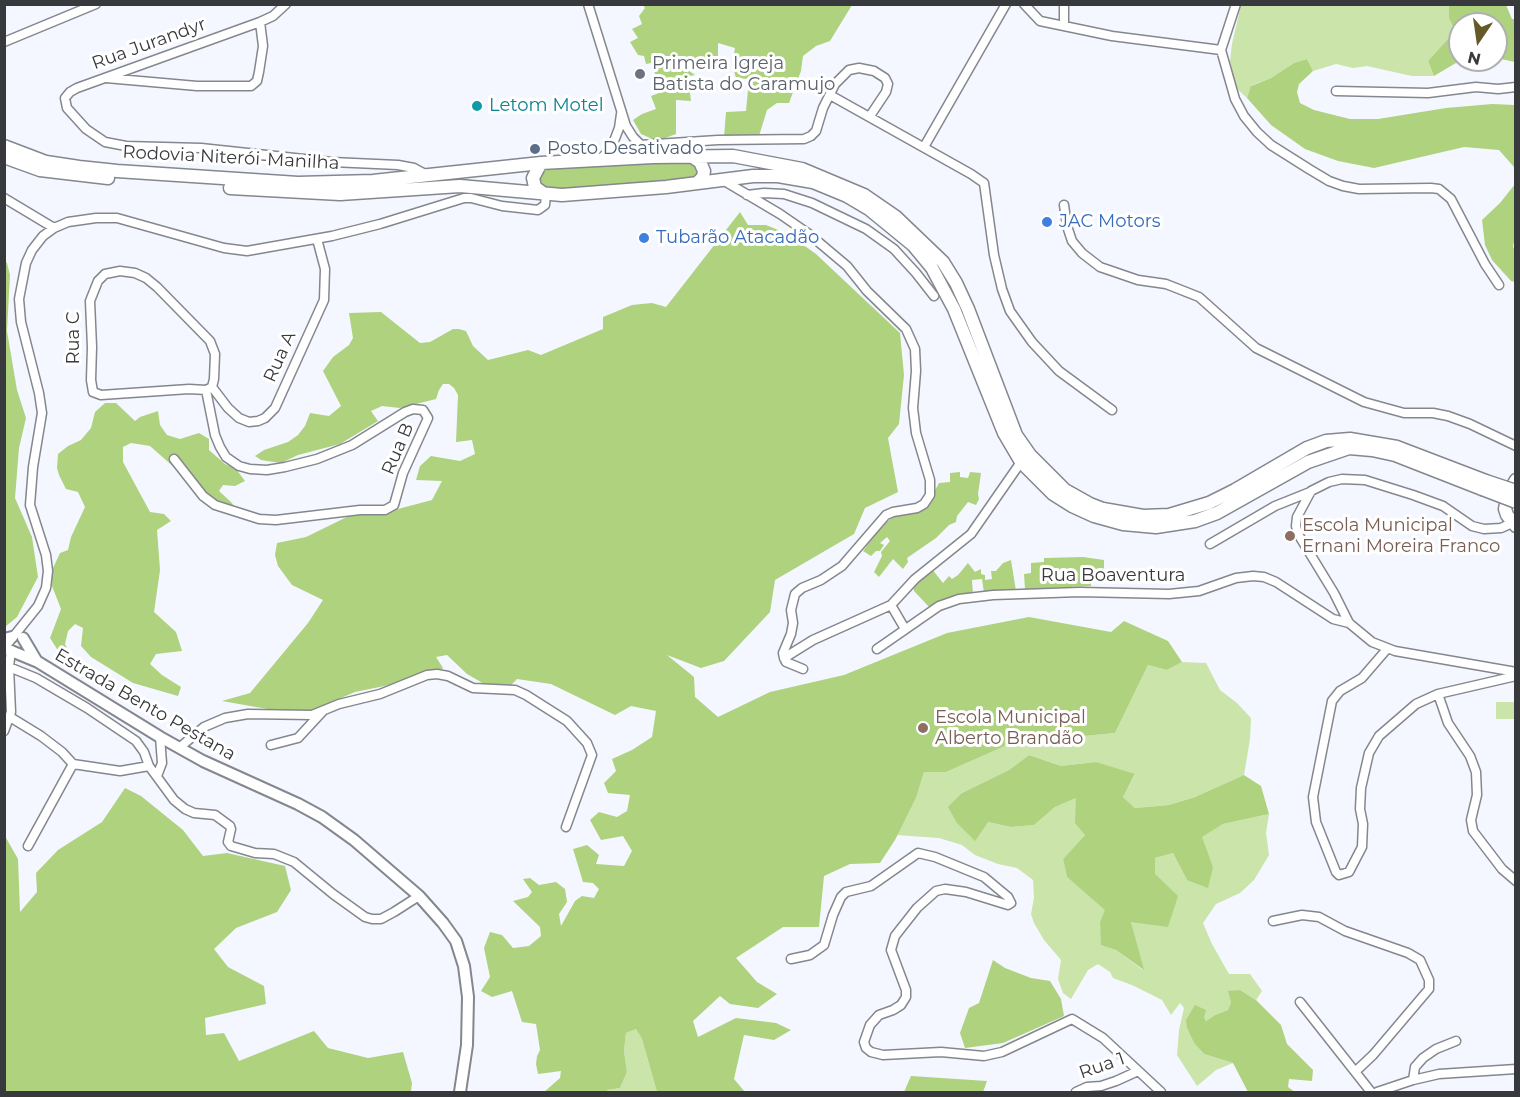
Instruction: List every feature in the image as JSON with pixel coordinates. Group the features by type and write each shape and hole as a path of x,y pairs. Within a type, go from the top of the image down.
{"highway":[{"name":"Rodovia Niterói-Manilha","path":"4,146 29,157 57,164 117,171 298,183 373,181 541,163 653,157 733,156 802,169 864,195 896,217 943,262 956,283 1016,435 1030,455 1065,490 1090,504 1103,509 1143,516 1169,515 1209,503 1307,448 1326,441 1350,439 1397,447 1484,485 1515,502"},
{"path":"691,156 700,162 704,171 703,177 697,183"},
{"name":"Rodovia Niterói-Manilha","path":"4,157 59,174 289,192 366,193 460,186 546,195 666,188 722,179 778,176 813,182 848,196 869,208 914,245 932,268 954,309 1004,433 1020,462 1053,494 1094,516 1123,524 1156,527 1195,521 1216,513 1308,462 1349,448 1395,455 1484,485 1515,491"},
{"path":"541,163 533,178 535,187 546,195"},
{"path":"471,198 493,188"},
{"path":"1514,525 1505,508 1508,494 1515,480"}],"main road":[{"name":"Estrada Bento Pestana","path":"12,645 179,748 212,766 322,817 354,840 418,896 443,922 456,941 464,966 468,997 467,1045 460,1092"}],"street":[{"path":"4,42 96,4"},
{"name":"Rua Jurandyr","path":"286,4 273,16 260,22 105,77 70,92 66,98 67,108 74,118 94,136 115,144 201,148 332,162 398,165 414,168 430,176"},
{"path":"588,4 626,126 640,145 653,157"},
{"path":"924,147 1006,4"},
{"path":"1024,4 1040,21 1112,36 1221,50"},
{"path":"1064,4 1064,26"},
{"path":"1236,4 1221,50 1235,99 1244,116 1270,144 1329,181 1343,186 1359,189 1438,189 1451,199 1485,264 1499,285"},
{"path":"105,77 196,86 251,86 257,81 260,72 263,46 260,22"},
{"path":"640,145 728,139 804,139 816,131 823,108 836,84 849,70 858,68 874,71 885,78 888,84 886,92 870,116"},
{"path":"1335,91 1428,93 1476,87 1498,89 1515,87"},
{"path":"830,95 984,183 994,255 1010,311 1032,342 1059,371 1112,410"},
{"path":"599,160 611,149 616,138 622,110"},
{"path":"722,179 780,214 847,266 867,291 906,329 915,349 913,408 916,433 931,488 930,495 924,504 917,508 886,515 842,566 795,594 791,610 793,623 791,634 783,653 786,662 803,669"},
{"path":"747,195 764,193 794,197 812,203 866,229 894,249 934,296"},
{"path":"4,731 10,717 9,667 12,645 38,606 46,588 48,571 46,555 30,505 42,412 21,322 19,298 26,263 32,250 43,236 68,222 117,218 224,248 247,251 317,239 471,198 502,206 538,210 545,205 546,195"},
{"path":"4,198 54,228"},
{"path":"1064,205 1072,241 1082,253 1100,267 1138,280 1166,284 1199,297 1256,348 1364,402 1404,413 1433,413 1448,416 1515,446"},
{"name":"Rua A","path":"209,388 239,418 249,422 265,418 274,408 324,300 325,269 317,239"},
{"name":"Rua C","path":"120,271 135,273 146,278 210,341 215,354 214,379 209,388 101,395 93,392 90,301 98,281 105,274 120,271"},
{"name":"Rua B","path":"174,459 203,496 215,505 259,519 276,520 360,510 385,510 394,505 411,455 429,418 423,410 413,409 352,445 317,459 276,468 250,469 239,466 226,457 220,447 215,435 209,388"},
{"path":"784,658 813,640 891,604 915,579 971,534 1020,462"},
{"path":"1210,544 1275,506 1329,482 1342,479 1365,480 1443,506 1472,526 1484,529 1514,525"},
{"path":"1311,491 1297,517 1298,534 1334,593 1349,623 1371,642 1387,649 1515,674"},
{"name":"Rua Boaventura","path":"877,649 939,606 959,599 993,595 1080,592 1169,594 1199,591 1236,578 1253,576 1264,577 1276,582 1334,619 1349,623"},
{"path":"891,604 905,630"},
{"path":"1387,649 1362,678 1340,691 1332,701 1313,798 1316,822 1336,872 1342,875 1349,872 1362,847 1364,835 1360,809 1361,788 1373,743 1416,704 1438,694 1515,674"},
{"path":"9,667 36,678 87,708 136,741 144,752 149,766 174,800 194,813 214,815 228,823 231,827 228,842 231,846 255,853 274,854 294,862 365,917 372,919 381,919 418,896"},
{"path":"179,748 199,730 225,718 248,714 312,715 339,704 380,694 407,682 436,674 448,676 473,688 515,690 526,695 567,721 591,750 589,765 566,827"},
{"path":"1438,694 1448,723 1470,756 1476,772 1477,795 1471,820 1473,831 1502,870 1515,881"},
{"path":"271,745 298,738 323,711"},
{"path":"10,717 41,736 73,764 120,771 149,766"},
{"path":"157,776 162,763 160,737"},
{"path":"28,846 73,764"},
{"path":"791,959 810,955 824,945 833,915 841,897 846,892 871,886 918,853 935,857 984,877 1008,897 1011,903 1008,905 966,892 945,890 936,891 917,908 895,936 891,950 906,990 906,997 901,1005 879,1015 870,1025 864,1042 866,1048 882,1055 941,1052 984,1056 1002,1052 1072,1020 1103,1038 1161,1092"},
{"path":"1273,921 1302,915 1319,917 1420,960 1429,980 1429,989 1373,1055 1356,1071"},
{"path":"1300,1002 1371,1092"},
{"path":"1413,1080 1415,1067 1423,1058 1436,1049 1456,1041"},
{"path":"1377,1092 1439,1074 1515,1069"},
{"name":"Rua 1","path":"1076,1092 1087,1087 1101,1086 1116,1081 1138,1071"}],"green space":[{"path":"643,5 852,5 830,41 816,46 803,56 801,71 789,103 777,103 767,110 759,136 724,137 726,112 746,111 749,79 736,78 732,64 735,48 718,43 718,63 709,72 692,57 685,68 695,75 688,76 691,101 676,100 676,134 657,141 641,134 633,120 656,109 651,96 662,92 651,63 646,64 644,56 638,55 630,42 638,38 632,29 642,24 639,16 645,8"},
{"path":"1241,5 1449,5 1448,39 1428,61 1434,76 1412,76 1367,66 1353,68 1336,64 1313,71 1307,59 1294,63 1271,78 1252,85 1247,98 1235,87 1230,61"},
{"path":"1449,5 1506,5 1512,19 1515,19 1515,62 1508,61 1508,12 1449,12"},
{"path":"1448,39 1448,68 1434,76 1428,61"},
{"path":"1307,59 1313,71 1299,84 1297,92 1300,103 1314,110 1350,119 1378,119 1446,108 1492,104 1515,105 1515,173 1514,167 1499,150 1464,147 1374,168 1338,161 1305,149 1271,125 1247,98 1251,86 1271,78 1294,63"},
{"path":"685,161 695,164 698,173 693,177 564,190 552,190 544,186 541,181 541,176 546,170 625,163"},
{"path":"1515,184 1516,234 1513,246 1515,282 1511,281 1492,260 1485,245 1482,220"},
{"path":"740,212 748,225 766,225 788,234 816,254 900,333 904,375 899,424 888,438 898,492 865,508 854,534 775,580 770,612 724,661 701,668 667,655 694,677 695,697 718,717 770,692 844,675 947,633 1029,617 1111,632 1124,621 1168,641 1182,662 1167,670 1148,665 1115,733 1012,743 946,772 924,772 916,798 895,840 880,863 850,864 824,876 819,927 783,927 736,958 757,982 777,994 758,1008 730,1004 720,996 693,1021 698,1037 736,1018 776,1023 791,1030 774,1040 744,1035 734,1079 745,1092 657,1092 642,1039 636,1029 626,1033 624,1051 627,1072 620,1088 607,1090 608,1092 544,1092 560,1078 561,1071 538,1074 536,1064 540,1050 536,1024 522,1022 512,991 492,997 481,991 490,977 484,948 490,932 502,935 513,948 529,946 541,936 540,927 513,901 528,897 532,892 523,879 530,878 539,885 556,882 565,889 567,902 559,914 561,926 575,901 582,896 594,898 599,889 593,883 583,882 573,849 587,845 599,855 596,864 624,866 632,851 623,836 601,840 590,820 599,812 617,817 627,811 630,795 608,793 604,783 616,771 612,759 652,737 656,711 631,706 615,715 551,684 517,679 508,688 486,685 467,674 447,655 436,657 443,668 439,672 413,675 394,684 355,692 308,712 273,710 222,701 250,693 308,623 323,600 292,585 278,566 275,555 277,543 306,537 353,514 379,514 432,500 442,481 416,480 420,466 431,456 460,461 475,454 472,440 456,442 458,395 449,384 443,384 436,399 400,408 382,406 371,411 378,421 340,444 298,455 281,463 261,460 255,456 264,450 288,442 298,435 305,426 310,413 329,416 341,406 323,371 333,357 349,345 353,338 349,313 381,312 420,343 430,342 453,329 466,331 473,346 488,360 528,350 541,355 603,329 603,317 632,305 652,303 666,307"},
{"path":"5,261 10,275 7,331 17,390 26,418 19,448 15,498 32,537 38,577 17,617 5,627"},
{"path":"105,403 116,403 135,421 158,411 160,425 167,435 180,439 199,433 209,439 209,450 225,464 236,469 245,481 235,486 223,485 219,491 232,503 237,512 203,500 176,469 150,446 131,443 123,447 123,462 150,512 164,514 171,521 157,530 160,570 154,612 176,632 182,651 156,654 150,664 181,687 178,696 133,683 91,657 81,646 83,628 75,624 68,631 65,644 69,652 64,660 50,638 61,609 50,581 53,568 60,553 68,550 71,537 85,507 78,492 66,489 57,468 58,454 81,440 91,428 95,412"},
{"path":"960,472 960,477 968,478 970,472 981,473 979,499 976,505 968,502 957,516 956,522 907,558 908,562 903,569 893,559 879,577 874,572 882,556 881,552 890,541 887,537 880,543 884,545 880,551 876,551 871,556 863,551 877,532 895,514 932,496 939,483 950,482 950,473"},
{"path":"1083,557 1104,560 1104,570 1091,569 1091,586 1025,589 1024,574 1031,573 1031,563 1044,562 1044,558"},
{"path":"1011,560 1016,591 984,593 982,579 972,580 973,594 930,608 914,591 913,586 932,569 943,583 949,576 952,579 958,575 968,563 975,572 981,569 985,580 992,579 991,571 996,571 1003,563"},
{"path":"1182,662 1206,663 1220,690 1251,718 1244,775 1195,797 1169,805 1135,808 1123,797 1135,775 1096,762 1061,766 1029,755 1009,770 962,793 988,822 1011,827 1034,825 1055,807 1076,798 1085,835 1063,859 1067,877 1106,910 1100,922 1102,945 1116,950 1143,970 1131,922 1155,874 1155,858 1173,853 1187,880 1213,867 1201,837 1223,824 1269,814 1266,833 1269,855 1254,880 1240,893 1216,904 1203,923 1229,974 1250,974 1262,991 1256,1000 1240,990 1229,992 1231,1002 1228,1010 1206,1021 1204,1017 1187,1028 1194,1043 1204,1054 1233,1063 1216,1070 1197,1086 1177,1055 1184,1008 1180,1003 1171,1015 1162,1000 1113,978 1110,972 1098,964 1088,970 1071,999 1063,993 1058,979 1061,960 1044,940 1031,914 1034,898 1033,880 1017,868 975,855 962,845 939,838 897,835 916,798 924,772 946,772 1012,743 1115,733 1148,665 1167,670"},
{"path":"1496,702 1515,702 1515,719 1496,719"},
{"path":"1029,755 1061,766 1096,762 1135,774 1123,797 1135,808 1169,805 1195,797 1244,775 1261,786 1269,814 1223,824 1202,837 1213,867 1208,888 1187,880 1173,853 1155,858 1155,874 1178,896 1168,927 1131,922 1144,970 1116,950 1101,945 1100,922 1105,910 1067,877 1063,859 1085,835 1075,823 1076,798 1055,807 1034,825 1011,827 988,822 975,841 957,823 948,807 962,793 1009,770"},
{"path":"125,788 141,796 183,830 203,856 227,853 285,866 291,890 277,912 236,928 214,949 228,967 264,986 266,1004 205,1018 206,1035 224,1033 239,1061 314,1031 328,1048 368,1058 403,1052 412,1083 411,1092 5,1092 5,836 18,859 20,912 37,892 36,873 58,850 102,822"},
{"path":"993,960 1005,968 1031,978 1050,981 1061,999 1064,1016 1003,1043 965,1048 960,1033 969,1008 979,1003"},
{"path":"1240,990 1256,1000 1281,1025 1287,1044 1313,1070 1312,1081 1289,1079 1288,1087 1295,1092 1248,1092 1233,1063 1204,1054 1194,1043 1186,1020 1195,1005 1206,1010 1204,1017 1206,1021 1228,1010 1231,1002 1228,991"},
{"path":"636,1029 642,1039 657,1092 608,1092 607,1090 620,1088 627,1072 624,1051 626,1033"},
{"path":"911,1076 987,1081 983,1092 904,1092"}],"place":[{"name":"Primeira Igreja Batista do Caramujo","path":"640,74"},
{"name":"Letom Motel","path":"477,106"},
{"name":"Posto Desativado","path":"535,149"},
{"name":"JAC Motors","path":"1047,222"},
{"name":"Tubarão Atacadão","path":"644,238"},
{"name":"Escola Municipal Ernani Moreira Franco","path":"1290,536"},
{"name":"Escola Municipal Alberto Brandão","path":"923,728"}]}
